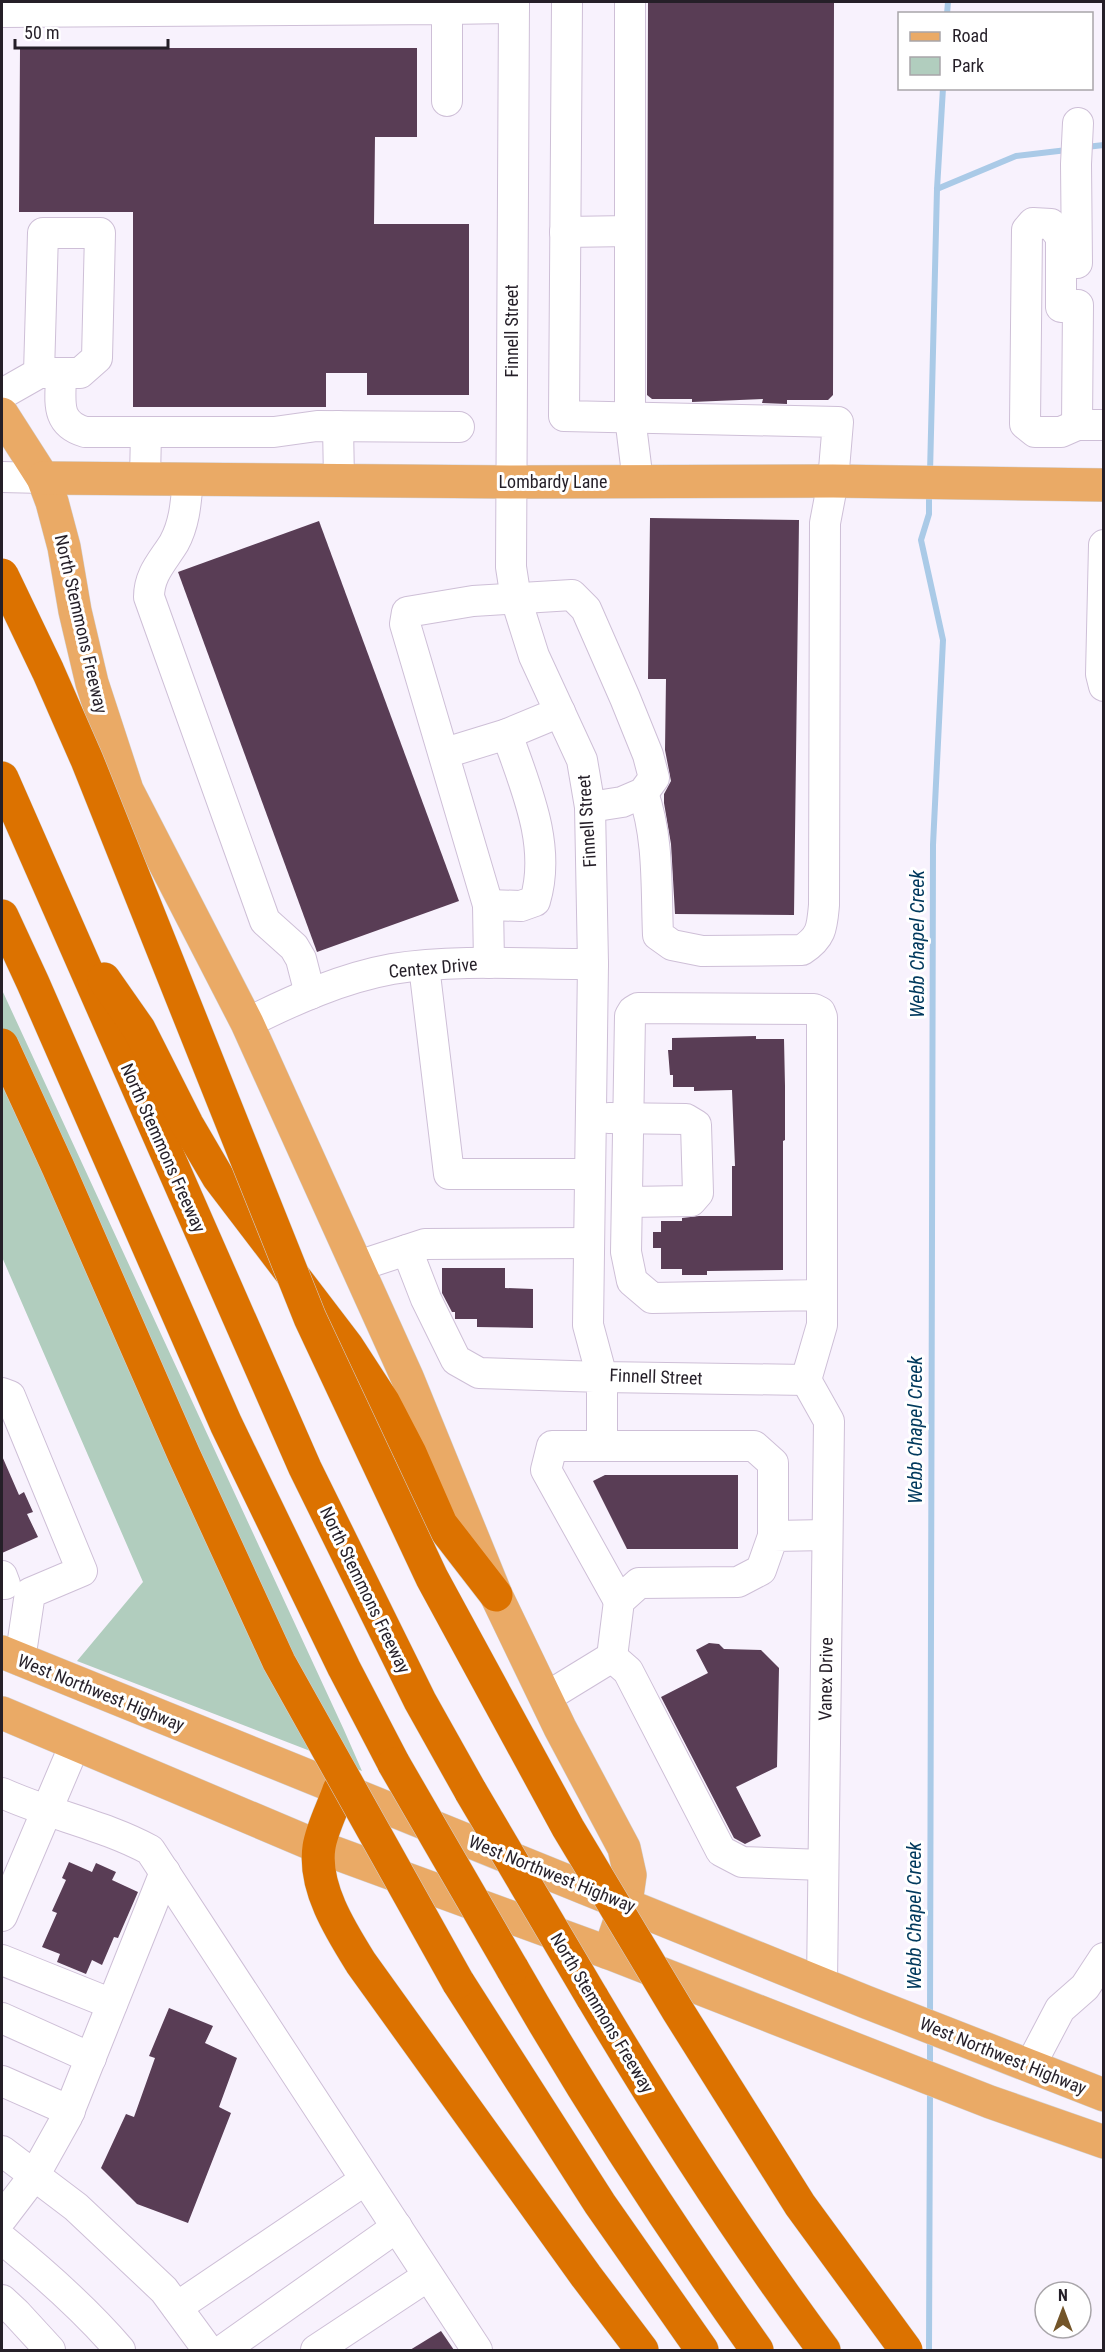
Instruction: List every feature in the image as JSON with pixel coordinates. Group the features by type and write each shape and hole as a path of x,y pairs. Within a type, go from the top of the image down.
{"highway":[{"path":"2,575 87,760 309,1318 432,1578 568,1828 678,2011 800,2205 906,2350"},
{"name":"North Stemmons Freeway","path":"2,778 60,915 305,1468 410,1681 471,1792 648,2090 761,2264 824,2350"},
{"path":"60,915 139,1029 187,1124 218,1177 348,1346 378,1393 410,1453 441,1524 496,1595"},
{"path":"2,916 226,1424 344,1668 394,1764 544,2023 612,2133 757,2350"},
{"path":"2,1045 184,1455 279,1662 458,1982 600,2204 702,2350"},
{"path":"339,1790 319,1847 325,1894 338,1926 361,1963 579,2267 642,2350"}],"main road":[{"name":"North Stemmons Freeway","path":"2,414 43,478 64,547 75,611 92,683 127,790 247,1023 407,1377 496,1595 545,1698 624,1848 630,1875 626,1903 609,1953"},
{"name":"Lombardy Lane","path":"43,478 511,482 875,481 1104,485"},
{"path":"64,547 69,520 83,498 102,478"},
{"name":"West Northwest Highway","path":"11,1656 866,2002 1104,2095"},
{"path":"2,1713 319,1847 609,1953 990,2102 1104,2142"}],"street":[{"path":"567,2 564,416 838,422 833,481 825,523 824,905 821,929 814,942 802,950 702,951 672,945 658,935 654,844 650,814 643,793"},
{"path":"630,2 630,417 638,482"},
{"path":"2,12 309,7 447,9 514,5"},
{"name":"Finnell Street","path":"514,5 511,567 516,599 534,656 582,760 590,807 593,964 588,1325 602,1377 806,1380"},
{"path":"447,9 447,101"},
{"path":"1078,123 1076,164 1078,305 1090,425 1061,432 1035,432 1025,424 1027,230 1033,223 1051,224 1061,237 1061,307 1078,305"},
{"path":"565,232 630,231"},
{"path":"2,394 50,374 61,414 73,428 85,432 274,432 317,426 459,427"},
{"path":"338,426 339,480"},
{"path":"145,479 146,432"},
{"name":"Lombardy Lane","path":"2,477 43,478"},
{"path":"188,479 182,524 174,542 154,572 149,586 149,597 265,921 294,947 301,959 309,994"},
{"path":"1104,545 1101,674 1104,686"},
{"path":"489,963 488,905 445,753 405,624 407,612 473,601 572,595 586,609 648,755 654,778 643,793 622,802 590,807"},
{"path":"445,753 507,734 561,712"},
{"path":"488,905 521,906 535,901 541,882 534,811 507,734"},
{"name":"Centex Drive","path":"247,1023 309,994 349,980 392,969 489,963 593,964"},
{"path":"424,966 449,1174 590,1174"},
{"path":"806,1380 822,1325 822,1295 820,1012 802,1009 638,1008 633,1011 630,1016 626,1252 632,1281 652,1298 822,1295"},
{"path":"591,1119 686,1119 696,1125 698,1192 691,1201 628,1202"},
{"path":"358,1266 425,1244 589,1243"},
{"path":"407,1250 426,1299 456,1360 478,1373 602,1377 602,1446"},
{"name":"Vanex Drive","path":"806,1380 829,1421 822,1984"},
{"path":"2,1393 10,1396 12,1431 82,1571 30,1593 11,1656"},
{"path":"612,1657 619,1601 546,1470 552,1446 754,1446 773,1463 773,1536 761,1570 738,1582 639,1583 619,1601"},
{"path":"773,1536 827,1535"},
{"path":"612,1657 628,1671 721,1851 742,1862 824,1865"},
{"path":"545,1698 612,1657"},
{"path":"2,1916 75,1744"},
{"path":"2,1793 25,1804 134,1841 150,1850 477,2350"},
{"path":"2,2217 34,2176 70,2111 165,1872"},
{"path":"1030,2066 1060,2008 1085,1987 1104,1958"},
{"path":"2,1960 112,2004"},
{"path":"1072,1998 1104,2001"},
{"path":"2,2018 91,2058"},
{"path":"2,2081 70,2111"},
{"path":"2,2151 76,2207 164,2290 208,2350"},
{"path":"177,2307 366,2180"},
{"path":"223,2350 397,2227"},
{"path":"2,2240 45,2274 104,2331 120,2350"},
{"path":"316,2350 428,2276"},
{"path":"2,2300 50,2350"}],"green space":[{"path":"2,990 362,1771 77,1661 143,1582 2,1257"}],"building":[{"path":"648,2 834,2 833,395 828,400 787,400 787,404 762,403 763,399 692,402 692,399 652,399 647,395"},
{"path":"20,48 417,48 417,137 375,137 374,224 469,224 469,395 367,395 367,373 326,373 326,407 133,407 133,212 19,212"},
{"path":"650,518 799,520 794,915 675,914 671,844 664,803 664,794 671,781 665,750 666,679 648,679"},
{"path":"319,521 459,901 317,952 178,572"},
{"path":"756,1036 756,1039 784,1039 783,1270 707,1271 707,1275 682,1275 682,1269 661,1269 661,1248 653,1248 653,1232 661,1232 661,1221 682,1221 682,1218 699,1216 732,1216 732,1166 735,1166 732,1090 694,1091 694,1087 673,1087 668,1050 672,1050 672,1038"},
{"path":"442,1268 505,1268 505,1288 533,1289 533,1328 477,1327 477,1319 455,1319 455,1312 452,1312 442,1293"},
{"path":"2,1456 19,1495 24,1492 33,1512 27,1514 38,1537 2,1553"},
{"path":"605,1475 738,1475 738,1549 627,1549 593,1481"},
{"path":"709,1643 719,1644 724,1649 761,1650 779,1668 777,1767 736,1787 761,1836 745,1844 734,1838 661,1697 708,1673 696,1650"},
{"path":"69,1862 92,1872 96,1863 116,1872 112,1880 138,1892 118,1938 114,1937 102,1965 92,1960 86,1974 57,1962 60,1954 42,1947 57,1913 52,1911 66,1880 62,1878"},
{"path":"169,2008 213,2026 205,2043 237,2058 219,2107 231,2113 188,2223 137,2204 101,2168 126,2114 134,2117 155,2058 149,2056"},
{"path":"441,2331 454,2350 410,2350"}],"waterway":[{"path":"947,12 948,2"},
{"path":"930,473 937,189 943,90"},
{"path":"1086,147 1104,145"},
{"path":"937,189 1016,156 1067,150"},
{"name":"Webb Chapel Creek","path":"929,492 929,514 921,540 943,640 933,845 930,2017"},
{"name":"Webb Chapel Creek","path":"930,2039 930,2068"},
{"name":"Webb Chapel Creek","path":"929,2350 930,2090"}]}
